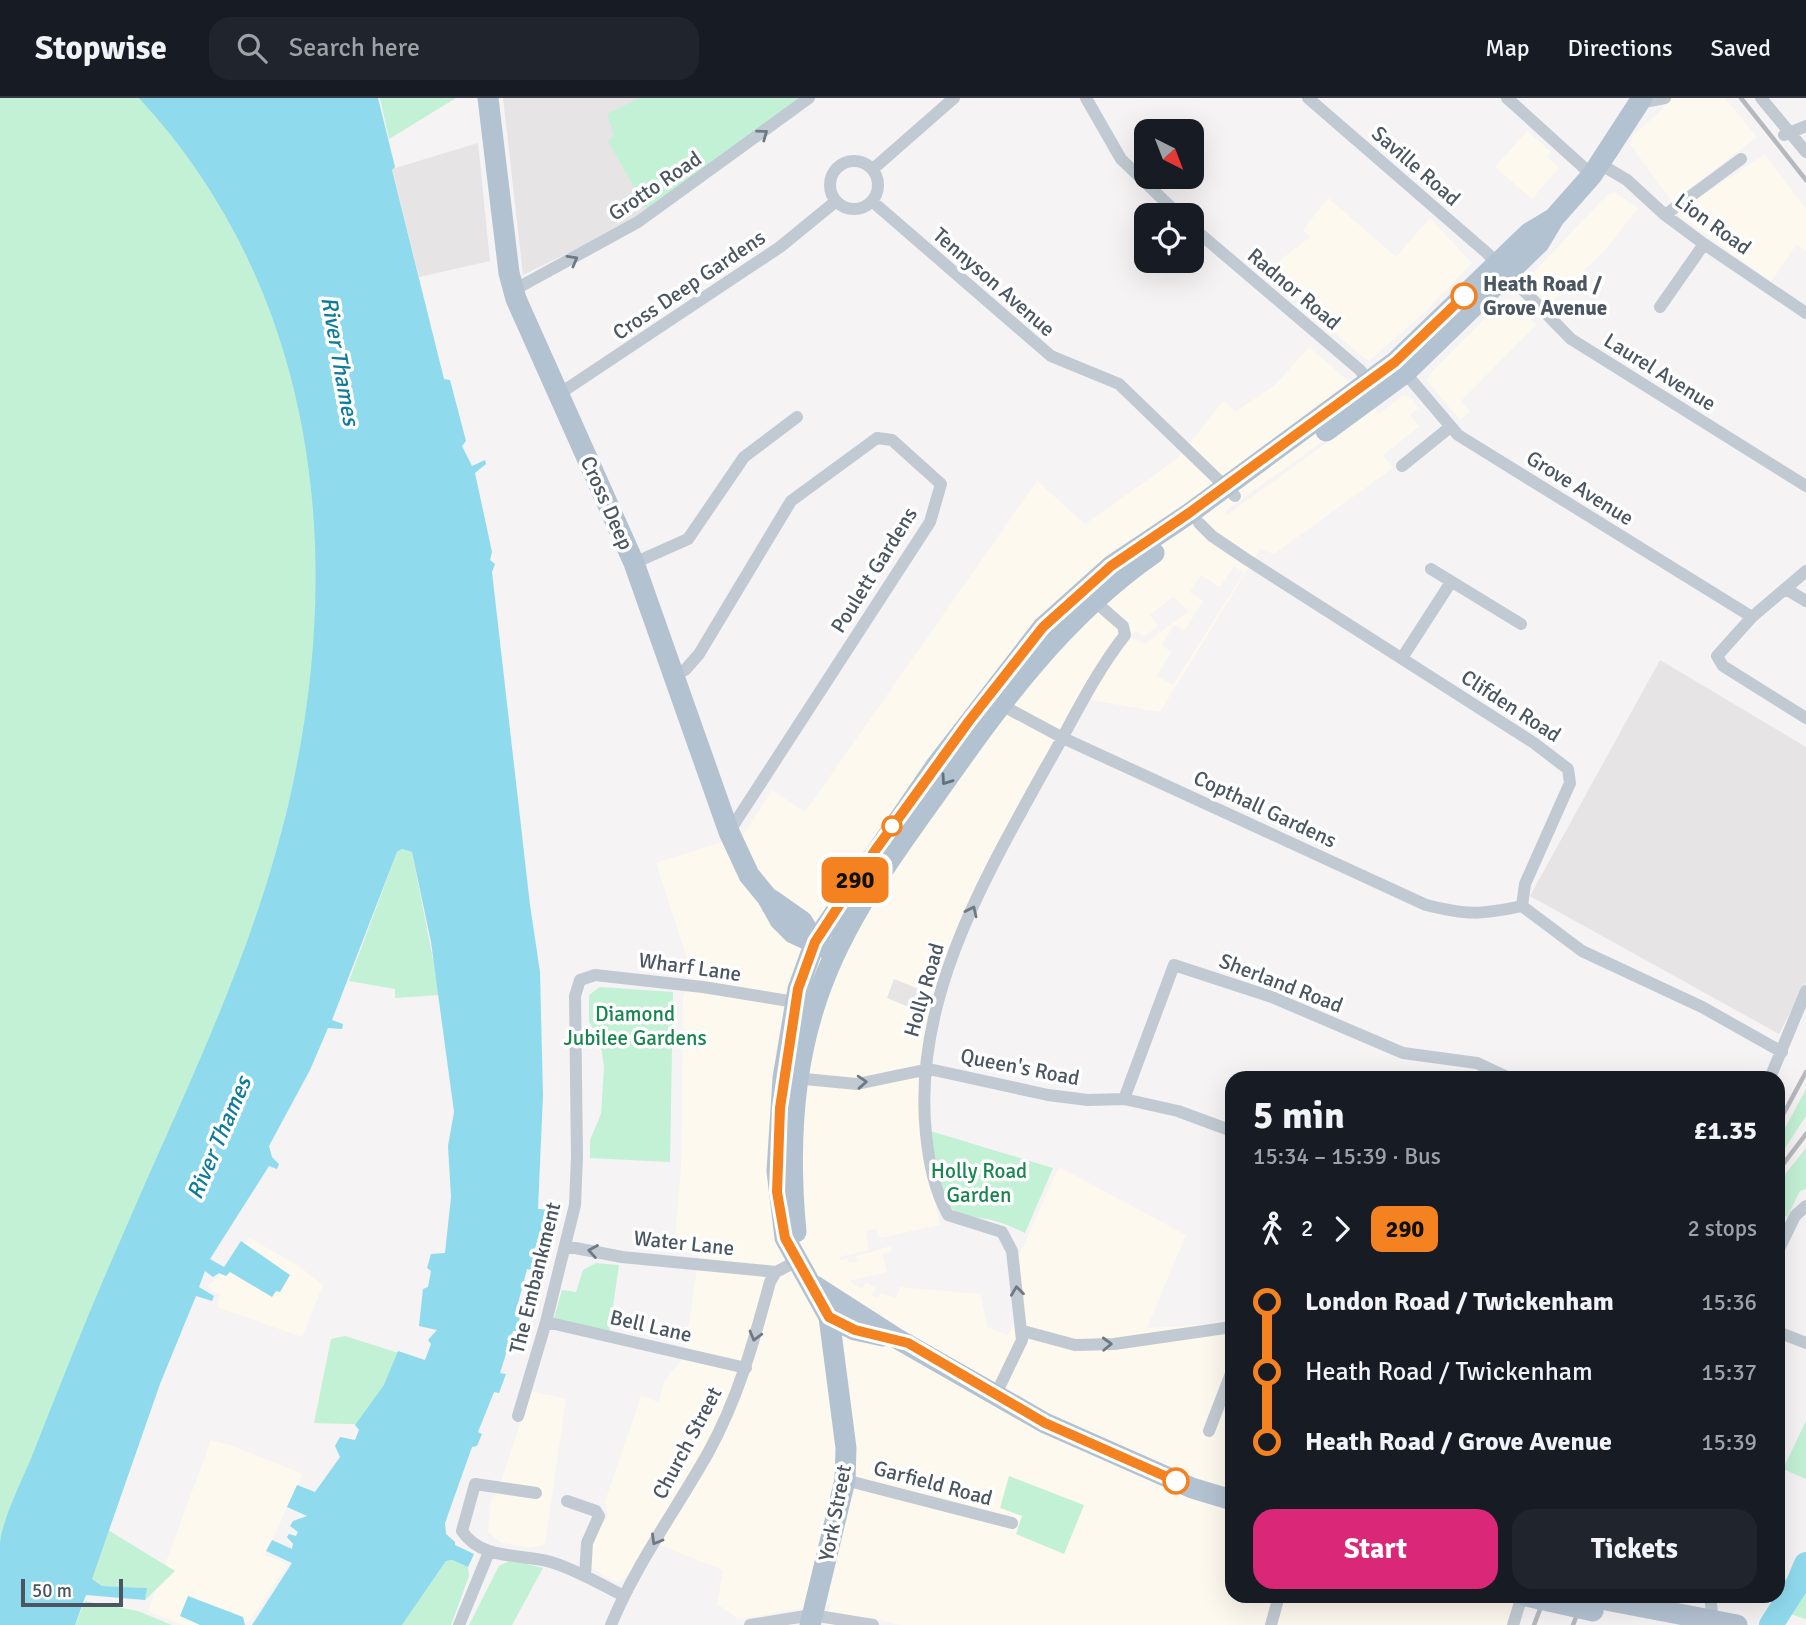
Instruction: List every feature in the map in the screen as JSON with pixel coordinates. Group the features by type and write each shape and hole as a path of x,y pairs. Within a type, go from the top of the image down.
{"main road":[{"name":"Cross Deep","path":"488,98 512,290 634,563 729,832 750,875 767,897 792,911 824,947"},
{"path":"791,1078 795,1002 824,947 884,868 994,701 1052,641 1087,594 1373,388 1400,367 1503,270 1539,243 1554,218 1596,169 1640,100"},
{"path":"1087,594 1199,523 1230,491"},
{"path":"791,1078 808,1027 824,947"},
{"name":"York Street","path":"791,1078 777,1192 782,1230 829,1317 846,1448 845,1480 811,1620"},
{"path":"813,1285 995,1396 1068,1434 1225,1502"},
{"path":"829,1317 861,1332 896,1338"},
{"path":"1594,1603 1663,1625"},
{"path":"1597,1603 1718,1623"}],"street":[{"name":"Grotto Road","path":"512,290 638,222 809,98"},
{"path":"873,169 954,98"},
{"path":"1086,98 1121,159 1167,203"},
{"name":"Saville Road","path":"1308,98 1503,270"},
{"name":"Lion Road","path":"1507,98 1596,169 1639,189 1665,215 1704,244 1806,313"},
{"path":"1640,100 1665,98"},
{"path":"1762,98 1786,134 1806,152"},
{"path":"1786,134 1806,126"},
{"path":"1665,215 1741,159"},
{"path":"855,161 873,169 879,188 873,202 856,210 835,202 830,191 834,168 855,161"},
{"name":"Cross Deep Gardens","path":"559,394 780,247 835,202"},
{"name":"Tennyson Avenue","path":"873,202 1051,356 1119,384 1230,491"},
{"name":"Radnor Road","path":"1204,237 1360,370 1373,388"},
{"path":"1660,307 1704,244"},
{"name":"Laurel Avenue","path":"1503,270 1571,339 1806,486"},
{"name":"Grove Avenue","path":"1400,367 1449,428 1752,617"},
{"path":"634,563 688,539 744,457 797,417"},
{"path":"1402,466 1449,428"},
{"name":"Poulett Gardens","path":"673,676 685,670 699,654 791,500 877,438 892,440 941,484 930,522 729,832"},
{"name":"Clifden Road","path":"1199,523 1235,552 1534,743 1568,769 1570,783 1525,884 1522,906"},
{"path":"1431,569 1521,624"},
{"path":"1806,571 1752,617 1717,656 1730,671 1806,719"},
{"path":"1402,658 1451,582"},
{"path":"1786,589 1806,601"},
{"name":"Holly Road","path":"995,1396 1022,1340 1012,1251 1006,1237 996,1230 948,1214 935,1192 924,1110 924,1069 937,1001 962,931 992,869 1103,663 1126,631 1087,594"},
{"name":"Copthall Gardens","path":"994,701 1063,738 1426,905 1461,914 1482,915 1522,906"},
{"path":"1522,906 1582,951 1703,1007 1782,1052"},
{"name":"Sherland Road","path":"1124,1099 1174,965 1272,997 1403,1053 1477,1063 1494,1071"},
{"name":"Wharf Lane","path":"579,980 595,975 703,986 795,1002"},
{"name":"The Embankment","path":"518,1416 546,1322 575,1205 575,996 579,980"},
{"path":"1773,1071 1789,1037 1793,1017 1806,991"},
{"name":"Queen's Road","path":"791,1078 858,1084 924,1069 1048,1095 1088,1100 1124,1099 1178,1111 1225,1128"},
{"path":"1785,1234 1795,1216 1806,1206"},
{"name":"Water Lane","path":"565,1246 622,1256 776,1272"},
{"path":"776,1272 797,1261"},
{"name":"Church Street","path":"611,1625 624,1596 708,1452 746,1368 770,1282 776,1272"},
{"name":"Bell Lane","path":"546,1322 746,1368"},
{"path":"1023,1331 1076,1345 1114,1344 1225,1328"},
{"path":"1785,1335 1806,1343"},
{"path":"1209,1431 1225,1389"},
{"name":"Garfield Road","path":"845,1480 1012,1523"},
{"path":"536,1493 475,1485 462,1531 471,1543 489,1552 548,1562 585,1576 624,1596"},
{"path":"567,1501 596,1511 599,1516 587,1543 585,1576"},
{"path":"459,1625 489,1552"},
{"path":"1272,1625 1277,1603"},
{"path":"1513,1625 1521,1603"},
{"path":"1712,1603 1718,1623"},
{"path":"750,1625 811,1620 873,1625"}],"shaded area":[{"path":"503,98 802,98 653,206 609,233 523,275"},
{"path":"1666,98 1725,98 1757,137 1672,202 1630,144 1633,135 1663,109"},
{"path":"1527,131 1551,152 1547,157 1559,168 1532,199 1495,167"},
{"path":"478,143 490,261 419,277 392,169"},
{"path":"1765,154 1806,209 1806,251 1796,245 1771,282 1676,213"},
{"path":"1614,192 1638,208 1607,248 1549,304 1527,279 1608,194"},
{"path":"1328,198 1396,257 1430,218 1472,263 1424,313 1370,360 1365,359 1265,272 1310,237 1303,230"},
{"path":"1511,299 1536,325 1461,401 1470,411 1460,420 1427,381 1428,376 1503,300"},
{"path":"1309,347 1347,380 1379,414 1403,395 1409,396 1419,408 1410,415 1419,427 1383,455 1393,468 1274,554 1260,549 1160,712 1085,699 963,935 938,1003 921,1135 940,1225 879,1238 876,1229 866,1231 869,1250 839,1257 840,1260 847,1258 849,1263 858,1261 856,1256 891,1246 892,1252 883,1254 887,1272 849,1281 862,1289 866,1282 876,1288 872,1295 878,1298 881,1293 896,1298 900,1287 981,1294 987,1327 1007,1335 1018,1318 1018,1258 1059,1167 1186,1235 1147,1328 1225,1323 1225,1376 1213,1408 1225,1413 1225,1603 1517,1603 1510,1625 901,1625 867,1617 865,1625 825,1625 831,1604 739,1619 717,1604 723,1570 652,1542 625,1579 617,1582 607,1578 589,1565 588,1548 608,1516 605,1501 641,1396 659,1402 664,1381 684,1357 699,1254 674,1250 681,1165 683,996 692,974 656,863 743,835 772,790 805,812 1037,481 1085,524 1177,459 1224,400 1235,412 1275,385","holes":["1340,429 1341,432 1227,515 1225,511","1234,566 1244,573 1173,685 1157,676 1171,652 1162,645 1174,625 1184,631 1203,601 1190,592 1201,575 1220,587","1173,597 1189,611 1144,644 1131,637 1136,631 1144,636 1158,626 1150,615"]},
{"path":"1660,660 1806,747 1806,982 1779,1034 1530,896"},
{"path":"894,979 926,992 918,1011 887,998"},
{"path":"249,1238 300,1267 323,1285 302,1337 217,1307 220,1295 207,1286 228,1269"},
{"path":"531,1391 566,1399 545,1545 528,1548 500,1542 488,1532 491,1499 497,1493"},
{"path":"211,1440 303,1474 265,1555 288,1564 252,1619 242,1625 183,1625 148,1611"}],"green space":[{"path":"0,98 150,98 267,278 305,403 327,528 320,670 251,961 0,1579"},
{"path":"380,98 456,98 389,139"},
{"path":"640,98 802,98 647,210 608,141 614,135 607,114"},
{"path":"402,849 412,852 440,995 395,998 395,989 349,981 397,852"},
{"name":"Diamond Jubilee Gardens","path":"600,987 673,992 670,1162 590,1158 590,1140 601,1114 604,1067 600,1040 589,1022 589,995"},
{"path":"1806,1089 1806,1116 1785,1148 1785,1128"},
{"name":"Holly Road Garden","path":"927,1130 1053,1168 1025,1233 991,1220 964,1215 946,1203"},
{"path":"1806,1148 1806,1189 1800,1191 1787,1217 1785,1216 1785,1174"},
{"path":"596,1263 619,1265 609,1333 554,1318 562,1290 576,1292 583,1270"},
{"path":"345,1336 424,1361 380,1425 314,1423 331,1339"},
{"path":"1806,1421 1806,1479 1785,1470"},
{"path":"1009,1476 1084,1505 1064,1554 1016,1534 1022,1516 1000,1508"},
{"path":"108,1530 175,1571 145,1600 146,1588 102,1586 91,1579"},
{"path":"1806,1553 1806,1619 1790,1614"},
{"path":"452,1560 468,1567 469,1576 451,1625 402,1625 446,1561"},
{"path":"511,1560 543,1568 512,1625 469,1625 499,1566"},
{"path":"85,1601 138,1611 172,1625 75,1625"}],"water":[{"name":"River Thames","path":"139,98 378,98 395,167 392,170 444,379 450,380 466,441 462,446 472,466 485,460 486,464 475,473 492,552 490,560 495,564 492,572 540,972 543,1095 538,1209 551,1210 543,1272 527,1269 515,1315 520,1317 517,1331 513,1331 500,1373 506,1374 499,1393 494,1392 478,1432 482,1434 477,1446 472,1447 445,1523 446,1534 455,1545 474,1554 468,1567 452,1560 446,1561 402,1625 252,1625 292,1563 266,1551 272,1540 292,1549 293,1544 287,1537 289,1534 296,1536 298,1532 290,1526 293,1521 307,1516 287,1507 297,1485 315,1492 340,1457 335,1446 340,1437 355,1440 359,1430 355,1425 384,1385 398,1351 425,1360 431,1344 428,1340 437,1330 419,1326 423,1289 428,1287 431,1271 427,1268 431,1254 445,1253 451,1197 448,1146 454,1112 431,942 412,852 402,849 397,852 332,1020 343,1024 342,1029 328,1028 310,1070 269,1146 272,1157 279,1164 277,1169 269,1166 210,1259 224,1267 241,1241 290,1275 280,1292 276,1291 272,1297 230,1272 226,1276 219,1273 213,1277 205,1271 199,1287 214,1296 212,1301 196,1296 160,1384 92,1579 102,1586 147,1588 145,1600 86,1595 75,1625 0,1625 0,1543 5,1521 98,1292 211,1033 244,949 289,803 308,696 316,589 310,483 291,379 257,280 207,185"},
{"path":"188,1596 243,1617 245,1625 200,1625 180,1616"}],"waterway":[{"path":"1771,1625 1798,1583 1806,1564"}],"railway":[{"path":"1741,98 1806,180"},
{"path":"1785,1111 1806,1072"},
{"path":"1785,1162 1806,1134"},
{"path":"1534,1625 1542,1603"},
{"path":"1573,1625 1581,1603"}],"bus line":[{"name":"290","path":"1176,1481 1045,1423 908,1343 896,1338 861,1332 829,1317 820,1296 785,1238 777,1192 783,1078 798,989 815,942 874,852 969,721 1043,627 1082,589 1111,566 1189,513 1395,362 1464,296"}],"place":[{"name":"Heath Road / Grove Avenue","path":"1464,296"}]}
